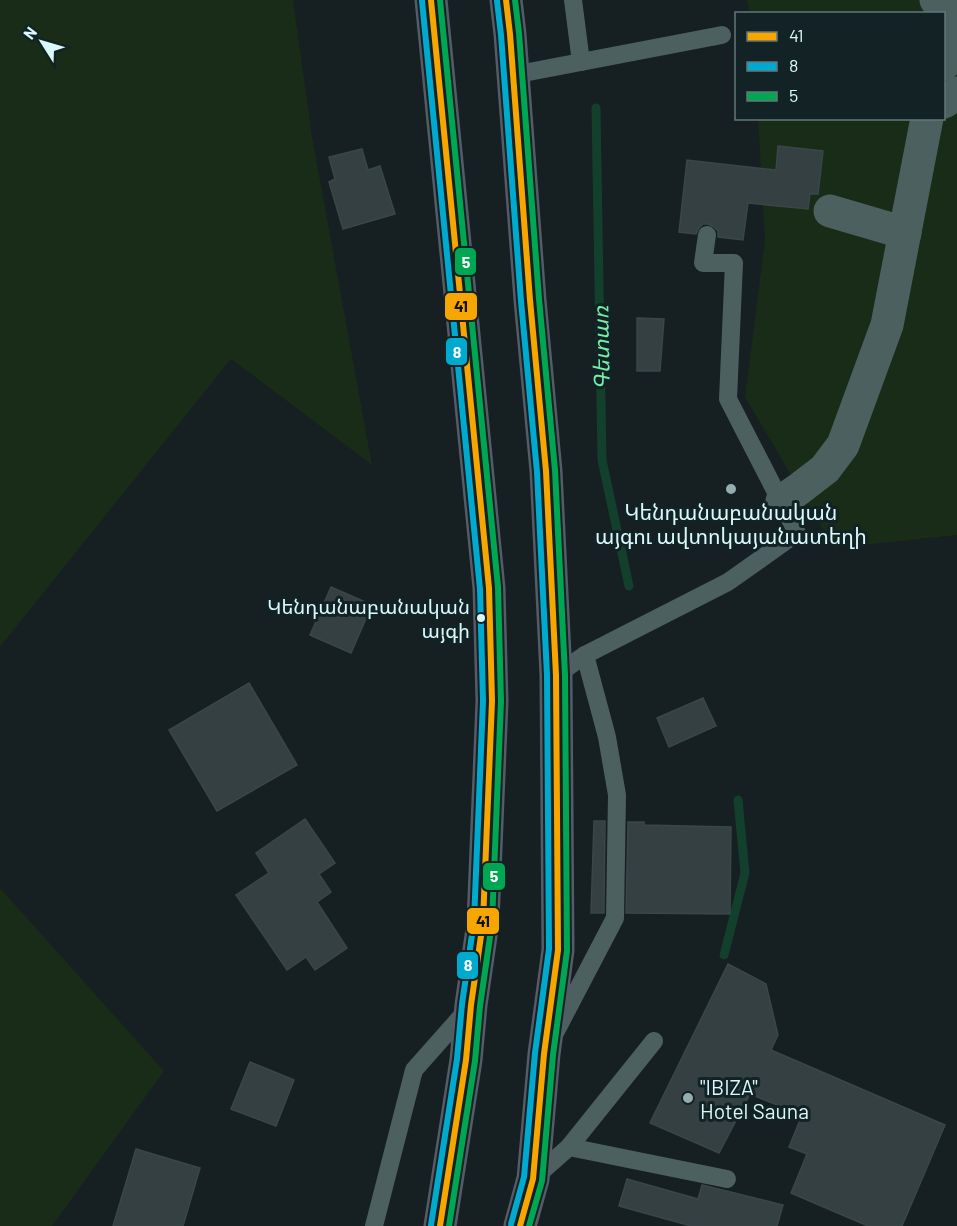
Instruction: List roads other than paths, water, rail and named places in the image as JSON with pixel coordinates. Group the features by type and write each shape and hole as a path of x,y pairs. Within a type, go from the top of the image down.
{"highway":[{"path":"431,0 489,588 492,701 483,922 466,1060 440,1226"},
{"path":"506,0 546,471 556,675 558,950 544,1054 533,1179 520,1226"}],"street":[{"path":"936,0 957,16"},
{"path":"945,61 957,22"},
{"path":"782,501 825,469 843,445 887,325 927,120"},
{"path":"830,211 905,232"}],"lane":[{"path":"573,0 581,62"},
{"path":"513,75 722,35"},
{"path":"556,675 585,655 728,582 797,533 728,399 734,263 703,263 707,236"},
{"path":"544,1054 615,918 617,795 607,737 585,655"},
{"path":"374,1226 414,1070 471,1005"},
{"path":"533,1179 569,1147 654,1041"},
{"path":"569,1147 727,1179"}],"waterway":[{"name":"Գետառ","path":"596,108 602,460 629,586"},
{"name":"Գետառ","path":"724,955 745,873 738,800"}],"place":[{"name":"Կենդանաբանական այգու ավտոկայանատեղի","path":"731,489"},
{"name":"Կենդանաբանական այգի","path":"481,618"},
{"name":"\"IBIZA\" Hotel Sauna","path":"688,1098"}]}
